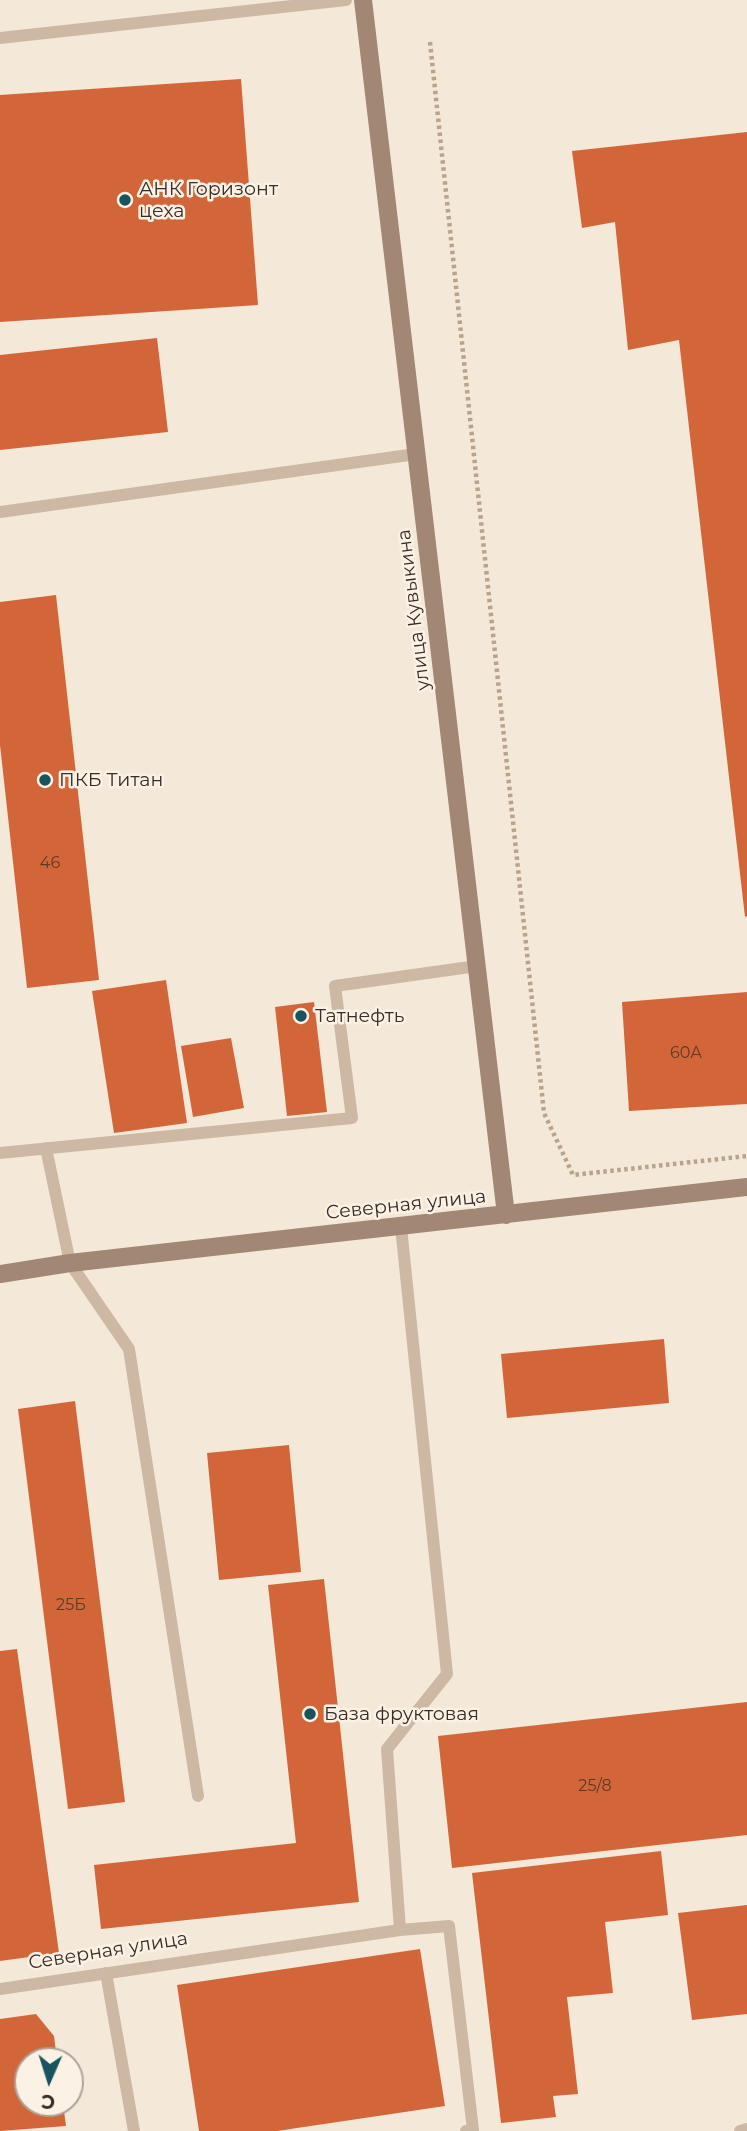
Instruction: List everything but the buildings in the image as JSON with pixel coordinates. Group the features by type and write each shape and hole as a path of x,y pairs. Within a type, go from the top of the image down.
{"street":[{"name":"улица Кувыкина","path":"363,0 506,1215"},
{"name":"Северная улица","path":"0,1274 747,1187"}],"lane":[{"path":"0,38 346,0"},
{"path":"0,512 416,454"},
{"path":"0,1153 352,1118 335,986 477,966"},
{"path":"46,1148 70,1264 129,1349 198,1796"},
{"path":"400,1930 387,1749 447,1674 401,1227"},
{"name":"Северная улица","path":"0,1989 400,1930 449,1926 473,2130 466,2131"},
{"path":"106,1973 134,2131"},
{"path":"740,2131 747,2129"}],"path":[{"path":"430,42 544,1113 573,1175 747,1156"}],"place":[{"name":"АНК Горизонт цеха","path":"125,200"},
{"name":"ПКБ Титан","path":"45,780"},
{"name":"Татнефть","path":"301,1016"},
{"name":"База фруктовая","path":"310,1714"}]}
